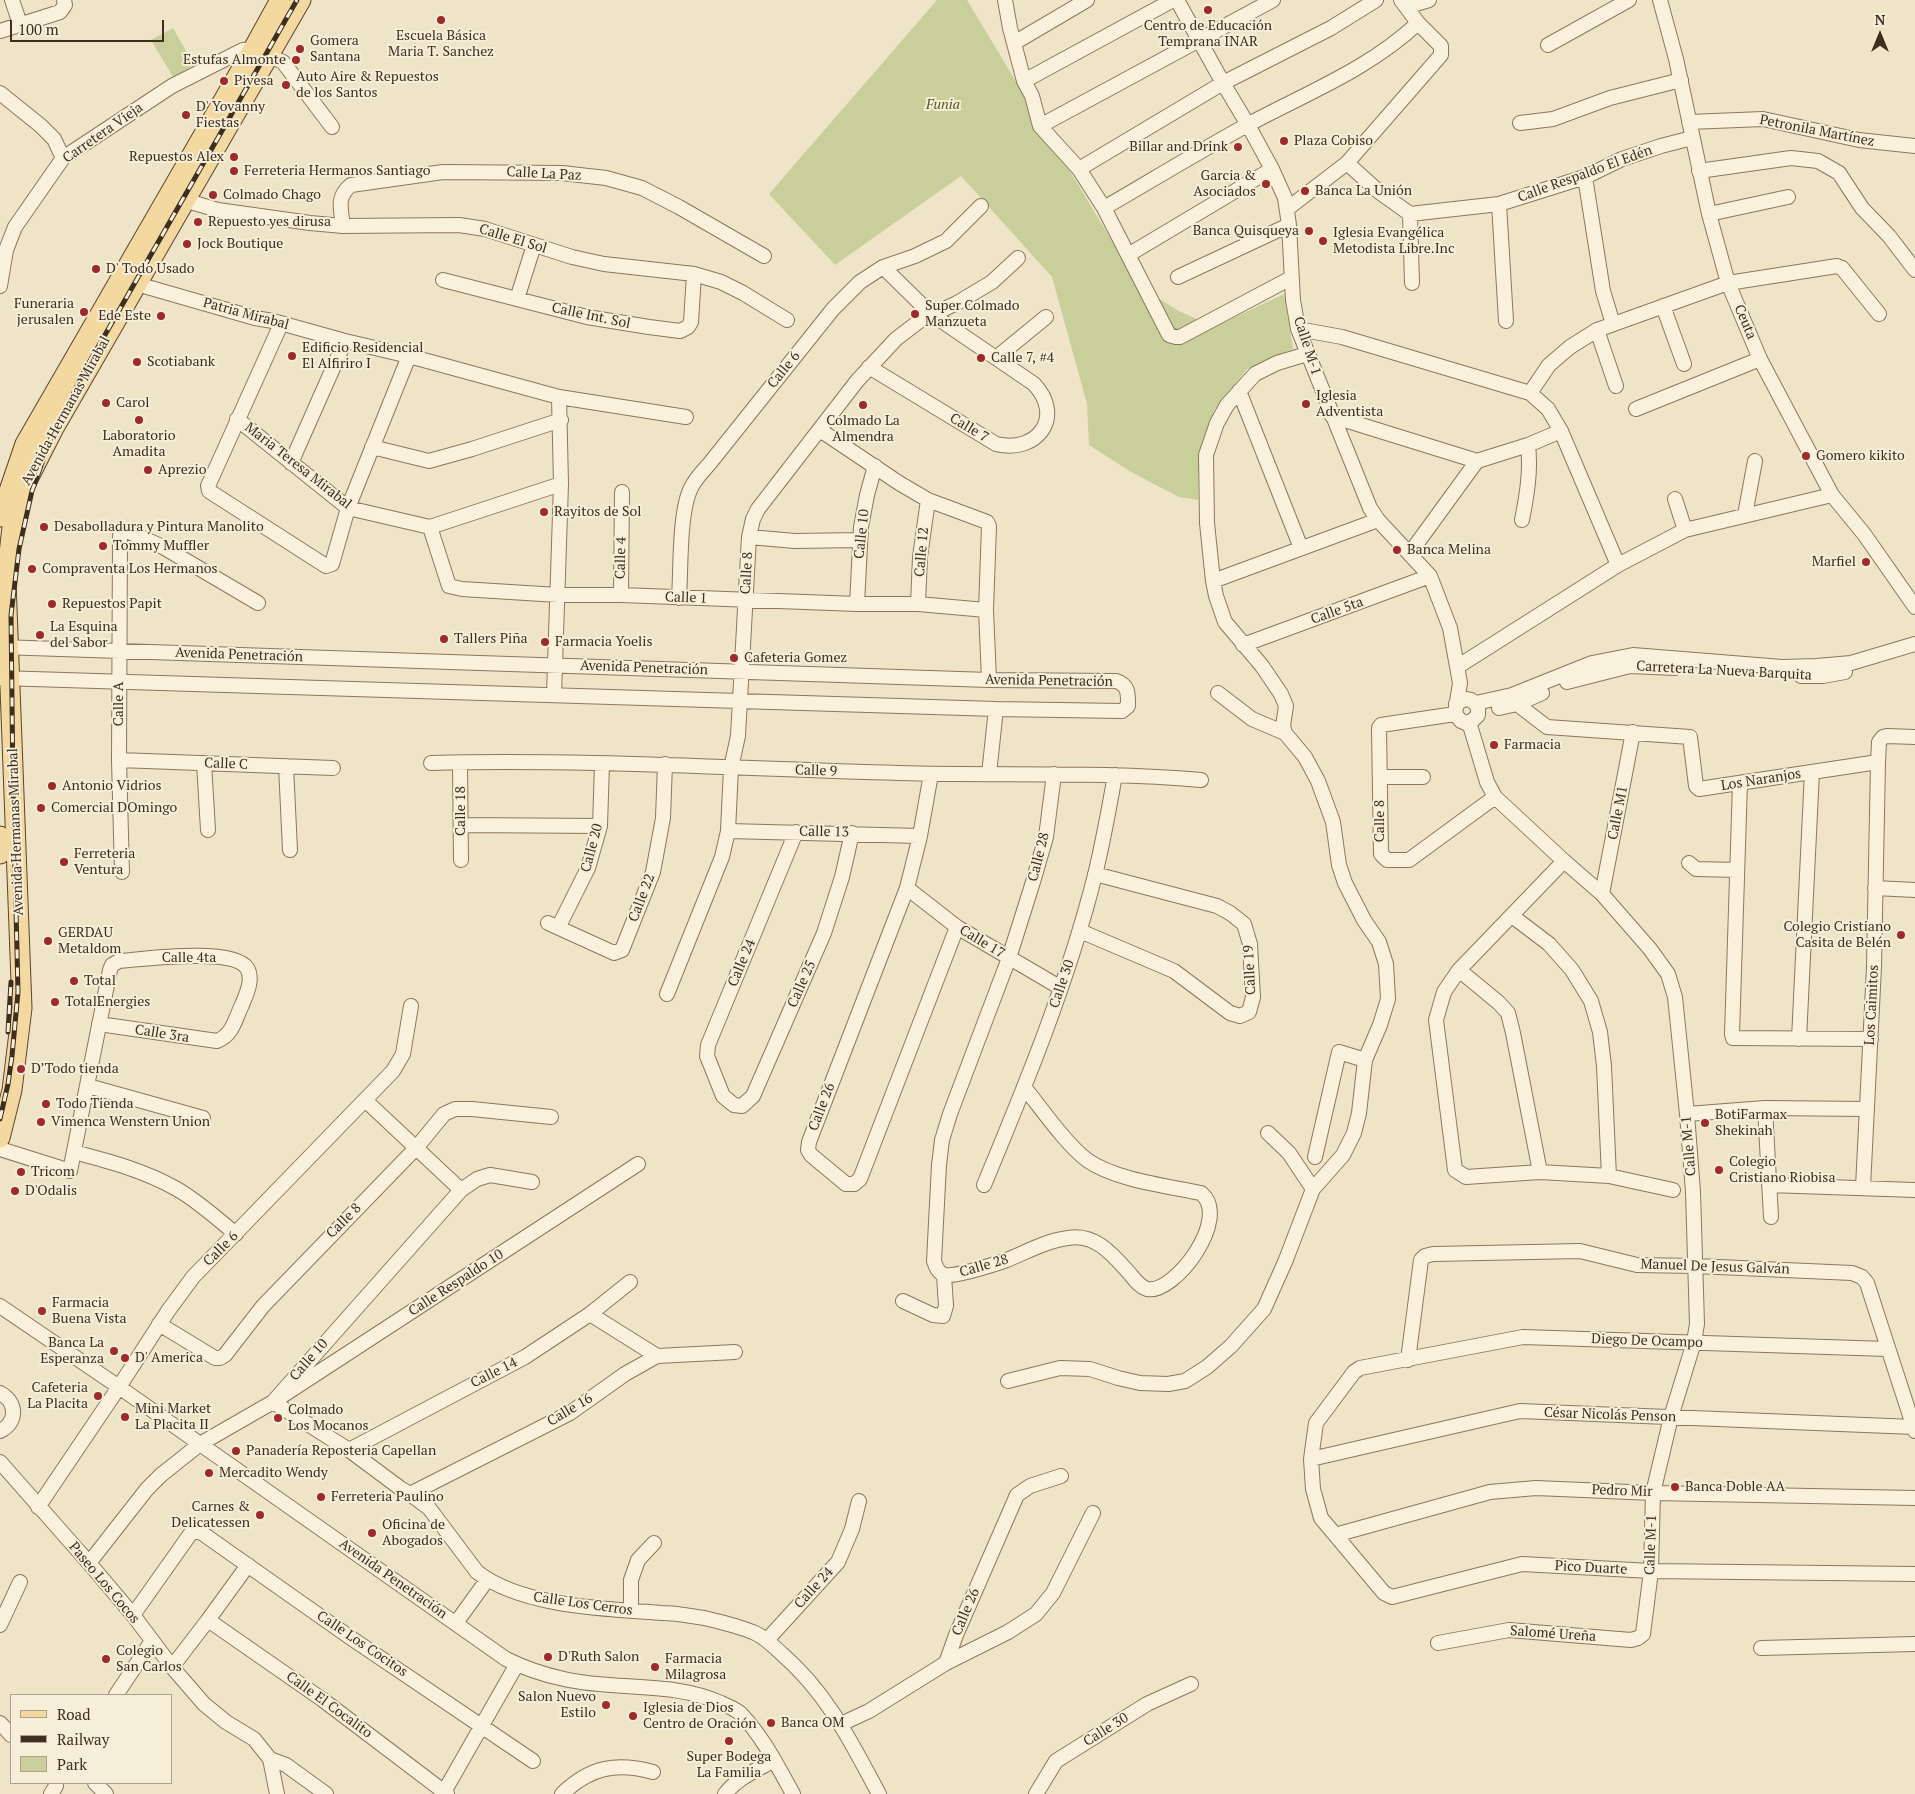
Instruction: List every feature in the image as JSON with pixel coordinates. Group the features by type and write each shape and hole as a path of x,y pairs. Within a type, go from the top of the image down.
{"main road":[{"name":"Avenida Hermanas Mirabal","path":"261,52 280,0"},
{"name":"Avenida Hermanas Mirabal","path":"0,517 25,444 177,198 261,52 301,0"},
{"name":"Avenida Hermanas Mirabal","path":"0,1138 12,1090 22,1008 4,648 3,581 12,527 21,493 54,428 139,281 177,198"},
{"name":"Avenida Hermanas Mirabal","path":"0,836 0,854"}],"street":[{"path":"12,0 20,24"},
{"path":"0,31 60,12 65,5 64,0"},
{"path":"1005,0 1024,81 1032,96 1040,126 1079,169 1104,208 1169,335 1180,336 1291,278"},
{"path":"1014,43 1087,0"},
{"path":"1024,81 1173,0"},
{"name":"Calle M-1","path":"1177,0 1248,124 1285,198 1289,225 1291,278 1298,329 1370,508 1378,520 1430,576 1450,628 1460,683 1475,710 1487,782 1496,796 1564,861 1602,894 1650,948 1668,974 1675,997 1693,1192 1696,1324 1694,1342 1671,1417 1653,1493 1651,1571 1643,1634 1638,1638"},
{"path":"1040,126 1273,0"},
{"path":"1079,169 1223,83 1331,28 1376,0"},
{"path":"1287,210 1347,162 1440,55 1441,46 1418,23 1404,4 1430,0"},
{"path":"1548,45 1629,0"},
{"name":"Ceuta","path":"1660,0 1681,80 1692,138 1728,283 1760,359 1832,495 1864,534 1915,607"},
{"path":"1104,208 1248,124 1333,82 1374,58 1400,40 1418,23"},
{"name":"Carretera Vieja","path":"0,286 3,248 15,227 63,158 172,86 243,50 261,52"},
{"path":"261,52 283,62 332,127"},
{"path":"1520,124 1554,119 1610,98 1681,80"},
{"path":"0,94 41,126 54,139 63,158"},
{"name":"Petronila Martínez","path":"1689,122 1763,119 1859,140 1915,146"},
{"name":"Calle Respaldo El Edén","path":"1410,214 1499,204 1585,177 1622,160 1661,146 1692,138"},
{"path":"1700,171 1790,158 1818,161 1839,173 1862,208 1889,236 1915,270"},
{"path":"1347,162 1378,191 1410,214 1412,283"},
{"path":"1128,255 1272,169"},
{"name":"Calle La Paz","path":"343,226 340,199 342,191 351,185 442,172 562,173 606,178 642,188 679,206 764,256"},
{"path":"1585,177 1603,291 1613,324"},
{"path":"1710,214 1788,197"},
{"name":"Calle El Sol","path":"177,198 218,210 310,223 343,226 459,225 485,229 572,257 604,264 694,274 721,282 743,293 786,320"},
{"path":"1499,204 1506,321"},
{"name":"Calle 6","path":"679,598 683,524 687,498 691,487 833,309 860,282 883,267 915,256 946,241 981,206"},
{"path":"1178,277 1289,225"},
{"path":"517,299 534,245"},
{"name":"Calle 8","path":"667,994 722,857 728,831 731,768 738,736 743,671 749,537 758,509 869,367 896,339 930,313 957,303 992,282 1018,258"},
{"path":"1530,392 1549,365 1570,346 1597,330 1728,283 1837,266 1842,268 1879,314"},
{"name":"Calle 7","path":"869,367 990,441 1002,445 1023,444 1034,438 1042,430 1047,420 1047,407 1041,391 1034,384 930,313 883,267"},
{"name":"Calle Int. Sol","path":"443,280 587,317 680,330 688,327 691,322 694,274"},
{"name":"Patria Mirabal","path":"139,281 255,318 409,356 560,397 686,416"},
{"path":"1663,306 1684,364"},
{"path":"996,358 1046,318"},
{"path":"277,322 210,480 209,491 326,566 332,564 348,508 409,356"},
{"path":"1298,329 1342,336 1530,392 1548,409 1561,431 1618,565"},
{"path":"1597,330 1616,386"},
{"path":"292,462 345,341"},
{"path":"1008,1381 1060,1368 1068,1368 1090,1369 1140,1383 1168,1384 1185,1380 1207,1367 1230,1346 1264,1309 1285,1262 1313,1189 1343,1155 1354,1133 1359,1113 1365,1060 1380,1025 1388,998 1386,964 1379,942 1364,920 1345,883 1339,866 1333,822 1318,781 1305,758 1285,733 1282,726 1286,706 1281,694 1262,666 1226,622 1216,596 1213,581 1207,523 1206,455 1217,423 1227,405 1255,374 1277,363 1307,354"},
{"path":"1636,409 1760,359"},
{"path":"1239,390 1301,548"},
{"path":"554,695 561,484 560,397"},
{"path":"1332,416 1477,461 1528,445 1561,431"},
{"name":"Maria Teresa Mirabal","path":"237,419 348,508 430,527"},
{"path":"372,447 429,460 472,449 561,420"},
{"path":"820,430 899,483 928,500 987,522 989,526 986,610 989,680"},
{"path":"1522,520 1529,482 1528,445"},
{"path":"1410,553 1477,461"},
{"path":"1745,515 1755,461"},
{"name":"Calle 10","path":"857,604 860,540 867,495 876,466"},
{"path":"430,527 561,484"},
{"name":"Calle 4","path":"621,595 622,492"},
{"path":"1457,667 1618,565 1685,530 1832,495"},
{"path":"1675,499 1685,530"},
{"name":"Calle 12","path":"918,604 920,557 928,500"},
{"path":"1213,581 1378,520"},
{"name":"Calle 1","path":"430,527 451,587 462,589 558,595 621,595 857,604 918,604 986,610"},
{"name":"Calle A","path":"122,872 119,681 120,536 122,531 127,531 164,547 258,602"},
{"path":"749,537 795,541 860,540"},
{"name":"Calle 5ta","path":"1243,645 1430,576"},
{"name":"Carretera La Nueva Barquita","path":"1475,710 1592,663 1620,657 1634,655 1782,667 1817,666 1851,663 1915,644"},
{"name":"Avenida Penetración","path":"4,648 989,680 1116,681 1126,686 1128,706 1122,711 996,709 5,678"},
{"name":"Carretera La Nueva Barquita","path":"1475,710 1517,704 1576,679 1630,666 1685,668 1781,676 1823,676 1864,669 1915,654"},
{"name":"Calle M-1","path":"1456,709 1460,683"},
{"path":"1218,693 1252,719 1285,733"},
{"path":"1465,699 1475,710 1461,721 1456,709 1465,699"},
{"path":"1517,704 1547,727 1634,732"},
{"path":"989,774 996,709"},
{"name":"Calle 8","path":"1456,709 1381,725 1379,728 1380,854 1387,860 1409,860 1496,796"},
{"name":"Los Naranjos","path":"1634,732 1690,737 1697,788 1878,762"},
{"name":"Calle M1","path":"1602,894 1634,732"},
{"name":"Los Caimitos","path":"1863,1187 1880,742 1883,737 1887,736 1915,737"},
{"name":"Calle C","path":"119,760 333,768"},
{"path":"204,762 208,830"},
{"name":"Calle 18","path":"460,762 461,860"},
{"name":"Calle 9","path":"431,763 665,764 731,768 931,774 1155,776 1201,780"},
{"name":"Calle 20","path":"554,924 588,868 600,826 602,764"},
{"name":"Calle 22","path":"554,924 614,953 622,950 653,872 663,818 665,764"},
{"path":"286,766 290,850"},
{"path":"1799,1039 1812,772"},
{"name":"Calle 26","path":"931,774 920,836 907,888 809,1142 808,1150 811,1155 846,1184 854,1184 860,1179 957,928"},
{"name":"Calle 28","path":"1024,1087 1072,1145 1087,1160 1108,1171 1201,1193 1208,1198 1210,1206 1209,1220 1202,1243 1193,1259 1165,1285 1149,1289 1141,1286 1112,1253 1101,1245 1073,1237 1057,1239 1002,1262 957,1274 944,1274 937,1270 934,1261 942,1140 1009,958 1034,882 1046,837 1054,774"},
{"name":"Calle 30","path":"984,1185 1024,1087 1061,988 1080,930 1095,874 1115,775"},
{"path":"1380,777 1423,778"},
{"path":"1740,783 1732,1034 1737,1039 1870,1039"},
{"path":"461,825 600,826"},
{"name":"Calle 13","path":"728,831 920,836"},
{"name":"Calle 24","path":"723,1096 707,1056 708,1045 796,832"},
{"name":"Calle 25","path":"723,1096 734,1105 742,1106 753,1096 824,933 842,876 852,833"},
{"path":"1564,861 1459,970 1444,992 1436,1020 1455,1170 1466,1177 1540,1172 1609,1176 1673,1190"},
{"path":"1689,863 1696,869 1737,870"},
{"name":"Calle 19","path":"1080,930 1174,971 1230,1013 1240,1016 1250,1012 1253,997 1250,944 1244,924 1230,912 1217,906 1095,874"},
{"name":"Calle 17","path":"907,888 957,928 1061,988"},
{"path":"1875,888 1915,890"},
{"path":"1512,916 1549,944 1572,970 1591,1001 1600,1032 1604,1066 1609,1176"},
{"name":"Calle 4ta","path":"99,1024 112,964 119,961 213,956 242,964 247,969 250,977 248,987 229,1034 224,1039"},
{"path":"1459,970 1500,1003 1508,1014 1540,1172"},
{"name":"Calle 6","path":"38,1507 159,1324 193,1277 393,1071 403,1054 411,1006"},
{"path":"0,1149 70,1171 99,1024"},
{"name":"Calle 3ra","path":"99,1024 210,1041 224,1039"},
{"path":"1315,1157 1339,1052 1365,1060"},
{"path":"88,1086 203,1118"},
{"path":"365,1100 462,1190"},
{"path":"1687,1114 1765,1108 1867,1109"},
{"path":"1765,1108 1771,1217"},
{"name":"Calle 8","path":"159,1324 215,1358 220,1358 263,1306 417,1147 444,1114 455,1109 472,1109 551,1117"},
{"path":"1268,1133 1289,1153 1313,1189"},
{"path":"74,1152 148,1175 176,1188 236,1234"},
{"name":"Calle Respaldo 10","path":"273,1402 638,1164"},
{"name":"Calle 10","path":"89,1563 147,1489 161,1475 200,1444 273,1402 462,1190 477,1179 490,1175 532,1182"},
{"path":"1769,1185 1915,1190"},
{"name":"Manuel De Jesus Galván","path":"1408,1360 1421,1260 1425,1256 1433,1254 1580,1251 1637,1265 1852,1273 1862,1277 1866,1283 1887,1349"},
{"path":"903,1301 933,1315 943,1316 946,1306 944,1274"},
{"name":"Calle 14","path":"348,1450 525,1357 590,1314 630,1282"},
{"name":"Avenida Penetración","path":"0,1306 119,1387 456,1624 517,1664 564,1679 678,1690 713,1700 740,1713 759,1737 793,1794"},
{"path":"590,1314 657,1356"},
{"name":"Diego De Ocampo","path":"1392,1597 1384,1593 1321,1518 1313,1490 1311,1459 1316,1423 1354,1372 1360,1368 1523,1337 1887,1349"},
{"path":"1887,1349 1914,1429"},
{"name":"Calle 16","path":"410,1494 570,1413 625,1374 657,1356 735,1352"},
{"path":"0,1393 10,1401 13,1414 8,1426 0,1431"},
{"name":"Calle Los Cerros","path":"273,1402 348,1450 429,1508 464,1556 477,1572 487,1580 512,1592 545,1600 712,1620 729,1624 767,1640 804,1673 841,1724 880,1794"},
{"name":"César Nicolás Penson","path":"1311,1459 1520,1411 1914,1429"},
{"name":"Paseo Los Cocos","path":"0,1462 133,1615 152,1642 204,1704 226,1722 254,1740 270,1759 286,1765 326,1794"},
{"name":"Calle 26","path":"946,1663 956,1635 1017,1495 1030,1486 1062,1476"},
{"name":"Pedro Mir","path":"1335,1535 1490,1492 1536,1488 1653,1493 1915,1498"},
{"name":"Calle 24","path":"767,1640 838,1562 852,1528 859,1501"},
{"path":"841,1724 870,1711 946,1663 1008,1632 1036,1614 1053,1593 1093,1513"},
{"name":"Calle Los Cocitos","path":"133,1615 191,1533 199,1531 351,1638 533,1761"},
{"path":"631,1611 631,1580 638,1560 654,1543"},
{"name":"Pico Duarte","path":"1392,1597 1522,1564 1651,1571 1915,1574"},
{"path":"172,1667 248,1565"},
{"path":"456,1624 487,1580"},
{"path":"0,1626 20,1582"},
{"name":"Calle El Cocalito","path":"208,1620 323,1700 445,1793"},
{"name":"Salomé Ureña","path":"1438,1643 1509,1630 1631,1640 1638,1638"},
{"path":"117,1694 152,1642"},
{"path":"1761,1648 1915,1644"},
{"path":"445,1793 517,1664"},
{"name":"Calle 30","path":"1036,1794 1056,1761 1147,1704 1191,1684"},
{"path":"0,1723 10,1735"},
{"path":"270,1759 277,1794"},
{"path":"725,1794 741,1779 774,1760"},
{"path":"562,1794 571,1786 599,1769 632,1766 653,1772"},
{"path":"96,1784 106,1794"}],"green space":[{"name":"Funia","path":"937,0 967,0 1139,286 1177,310 1214,327 1284,294 1293,349 1247,369 1214,410 1198,474 1198,500 1179,497 1131,472 1089,445 1087,404 1052,277 961,176 835,265 769,194"},
{"path":"173,28 194,65 173,77 151,40"}],"railway":[{"path":"0,1119 12,1056 18,992 11,615 19,549 32,491 51,438 86,368 297,0"},
{"path":"8,1032 11,982"}],"place":[{"name":"Centro de Educación Temprana INAR","path":"1208,10"},
{"name":"Escuela Básica Maria T. Sanchez","path":"441,20"},
{"name":"Gomera Santana","path":"300,49"},
{"name":"Estufas Almonte","path":"296,60"},
{"name":"Pivesa","path":"224,81"},
{"name":"Auto Aire & Repuestos de los Santos","path":"286,85"},
{"name":"D' Yovanny Fiestas","path":"186,115"},
{"name":"Plaza Cobiso","path":"1284,141"},
{"name":"Billar and Drink","path":"1238,147"},
{"name":"Repuestos Alex","path":"234,157"},
{"name":"Ferreteria Hermanos Santiago","path":"234,171"},
{"name":"Garcia & Asociados","path":"1266,184"},
{"name":"Banca La Unión","path":"1305,191"},
{"name":"Colmado Chago","path":"213,195"},
{"name":"Repuesto yes dirusa","path":"198,222"},
{"name":"Banca Quisqueya","path":"1309,231"},
{"name":"Iglesia Evangélica Metodista Libre.Inc","path":"1323,241"},
{"name":"Jock Boutique","path":"187,244"},
{"name":"D' Todo Usado","path":"96,269"},
{"name":"Funeraria jerusalen","path":"84,312"},
{"name":"Super Colmado Manzueta","path":"915,314"},
{"name":"Ede Este","path":"161,316"},
{"name":"Edificio Residencial El Alfiriro I","path":"292,356"},
{"name":"Calle 7, #4","path":"981,358"},
{"name":"Scotiabank","path":"137,362"},
{"name":"Carol","path":"106,403"},
{"name":"Iglesia Adventista","path":"1306,404"},
{"name":"Colmado La Almendra","path":"863,405"},
{"name":"Laboratorio Amadita","path":"139,420"},
{"name":"Gomero kikito","path":"1806,456"},
{"name":"Aprezio","path":"148,470"},
{"name":"Rayitos de Sol","path":"544,512"},
{"name":"Desabolladura y Pintura Manolito","path":"44,527"},
{"name":"Tommy Muffler","path":"103,546"},
{"name":"Banca Melina","path":"1397,550"},
{"name":"Marfiel","path":"1866,562"},
{"name":"Compraventa Los Hermanos","path":"32,569"},
{"name":"Repuestos Papit","path":"52,604"},
{"name":"La Esquina del Sabor","path":"40,635"},
{"name":"Tallers Piña","path":"444,639"},
{"name":"Farmacia Yoelis","path":"545,642"},
{"name":"Cafeteria Gomez","path":"734,658"},
{"name":"Farmacia","path":"1494,745"},
{"name":"Antonio Vidrios","path":"52,786"},
{"name":"Comercial DOmingo","path":"41,808"},
{"name":"Ferreteria Ventura","path":"64,862"},
{"name":"Colegio Cristiano Casita de Belén","path":"1901,935"},
{"name":"GERDAU Metaldom","path":"48,941"},
{"name":"Total","path":"74,981"},
{"name":"TotalEnergies","path":"55,1002"},
{"name":"D’Todo tienda","path":"21,1069"},
{"name":"Todo Tienda","path":"46,1104"},
{"name":"Vimenca Wenstern Union","path":"41,1122"},
{"name":"BotiFarmax Shekinah","path":"1705,1123"},
{"name":"Colegio Cristiano Riobisa","path":"1719,1170"},
{"name":"Tricom","path":"21,1172"},
{"name":"D'Odalis","path":"15,1191"},
{"name":"Farmacia Buena Vista","path":"42,1311"},
{"name":"Banca La Esperanza","path":"114,1351"},
{"name":"D' America","path":"125,1358"},
{"name":"Cafeteria La Placita","path":"98,1396"},
{"name":"Mini Market La Placita II","path":"125,1417"},
{"name":"Colmado Los Mocanos","path":"278,1418"},
{"name":"Panadería Reposteria Capellan","path":"236,1451"},
{"name":"Mercadito Wendy","path":"209,1473"},
{"name":"Banca Doble AA","path":"1675,1487"},
{"name":"Ferreteria Paulino","path":"321,1497"},
{"name":"Carnes & Delicatessen","path":"260,1515"},
{"name":"Oficina de Abogados","path":"372,1533"},
{"name":"D'Ruth Salon","path":"548,1657"},
{"name":"Colegio San Carlos","path":"106,1659"},
{"name":"Farmacia Milagrosa","path":"655,1667"},
{"name":"Salon Nuevo Estilo","path":"606,1705"},
{"name":"Iglesia de Dios Centro de Oración","path":"633,1716"},
{"name":"Banca OM","path":"771,1723"},
{"name":"Super Bodega La Familia","path":"729,1741"}]}
